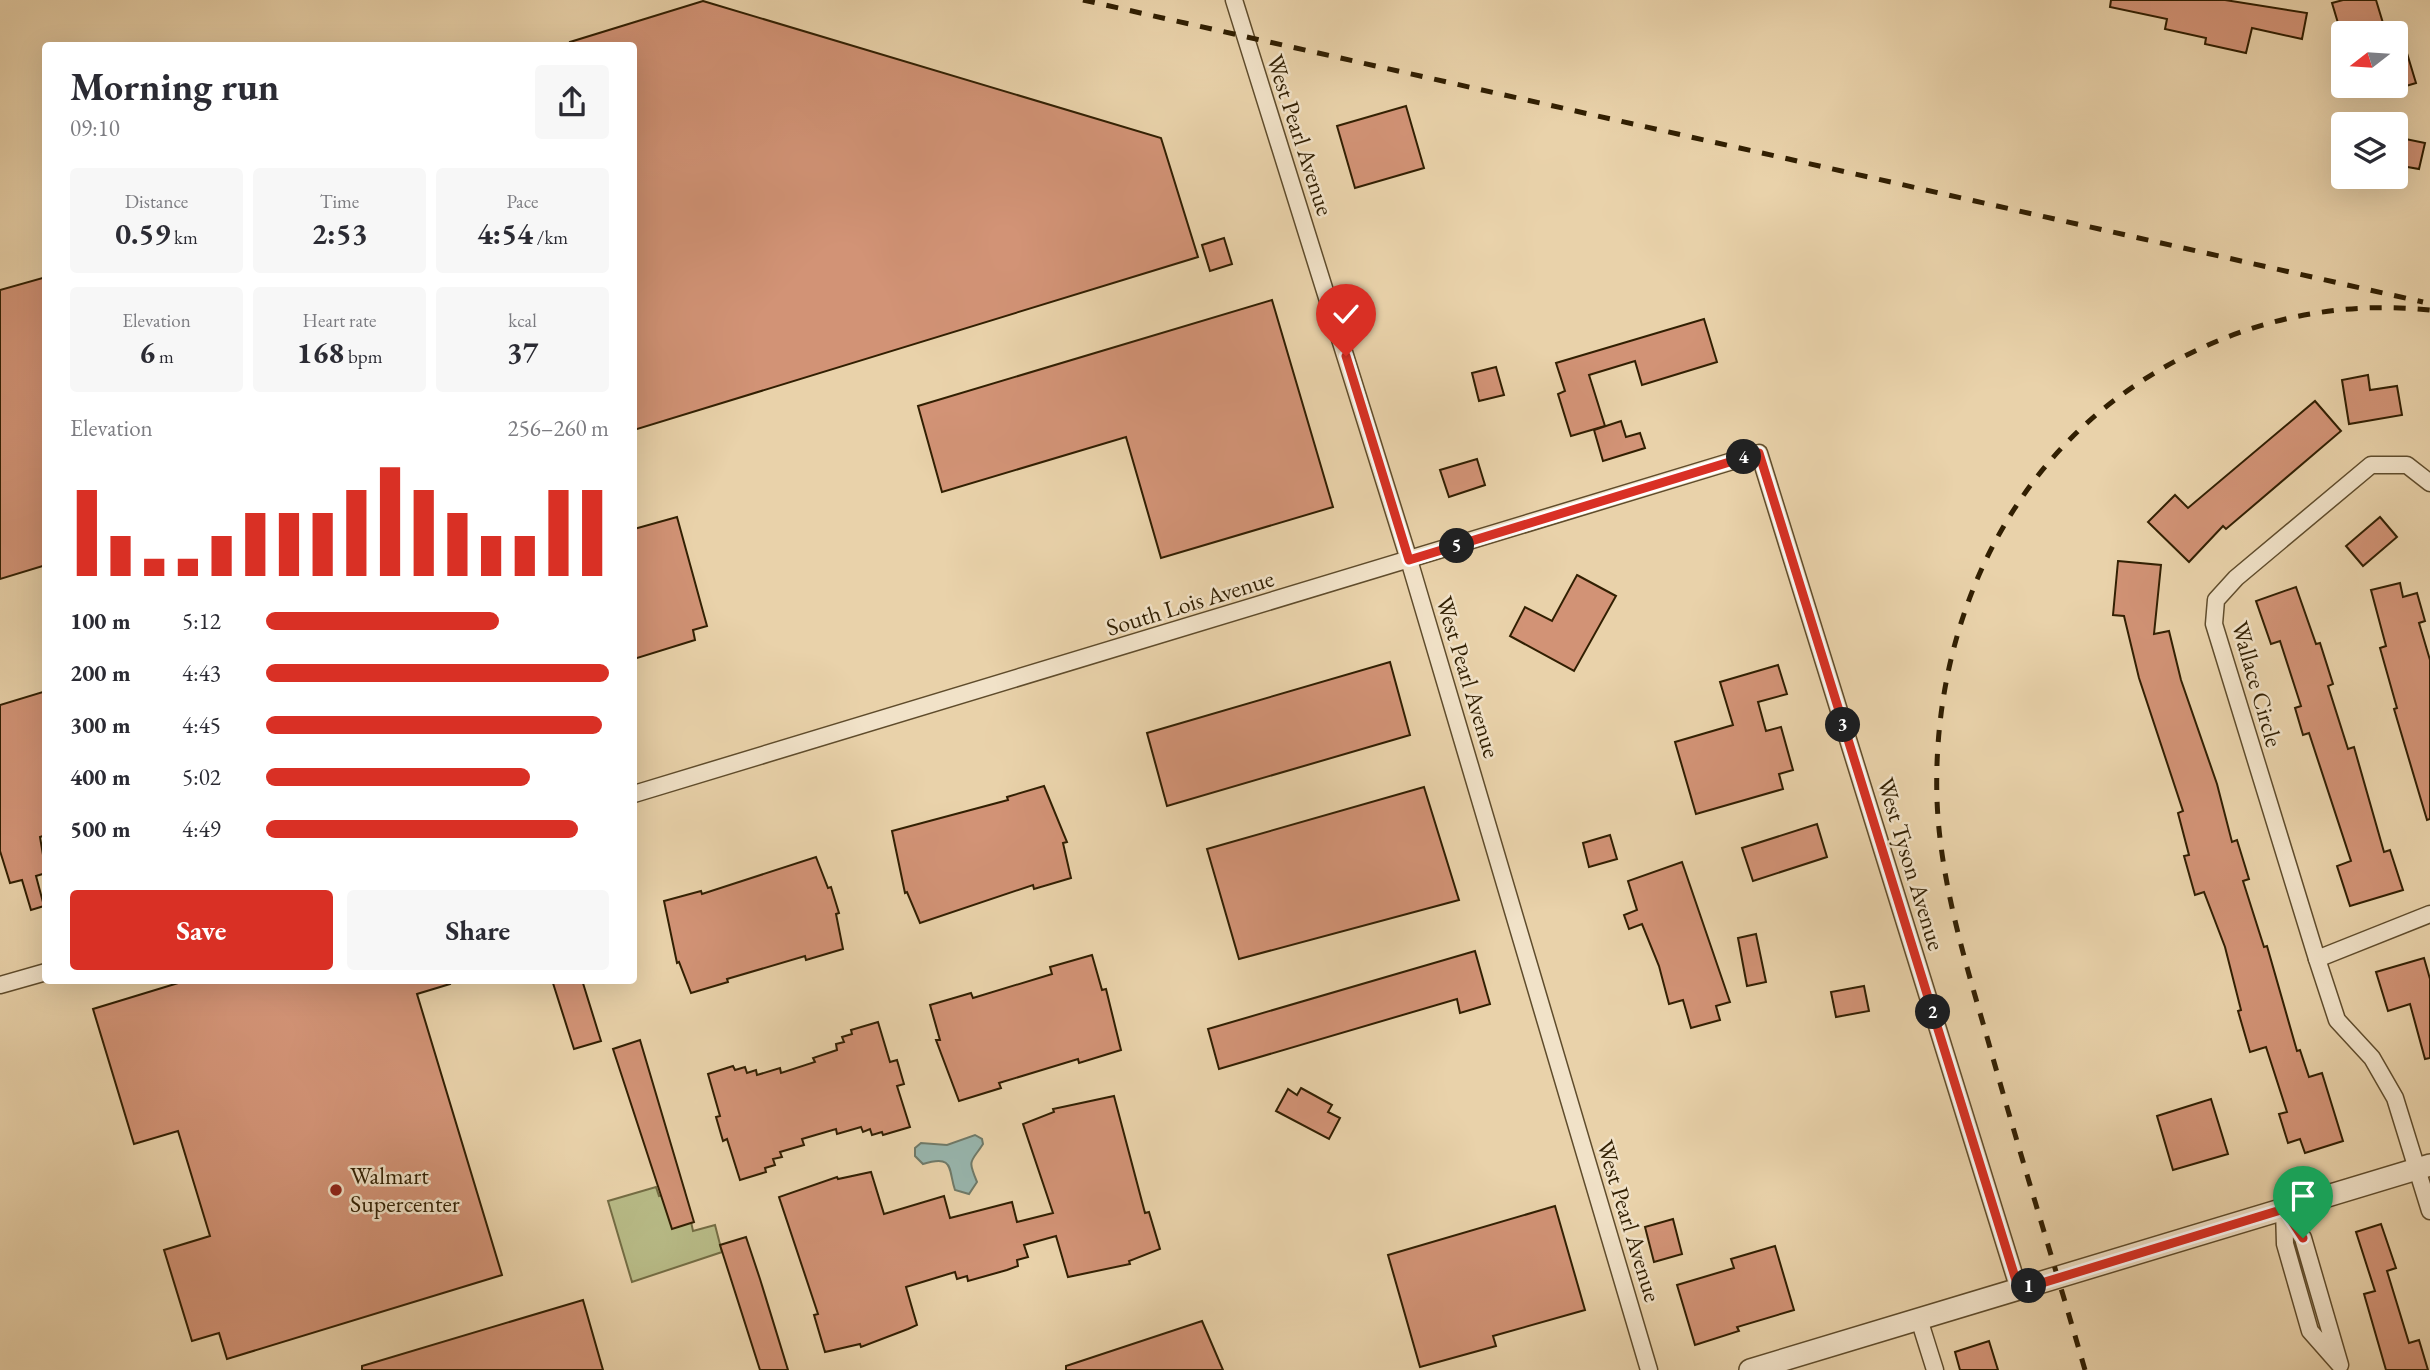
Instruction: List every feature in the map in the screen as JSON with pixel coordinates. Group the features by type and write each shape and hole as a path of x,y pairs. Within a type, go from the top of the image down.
{"street":[{"name":"West Pearl Avenue","path":"1234,0 1409,560 1649,1370"},
{"name":"South Lois Avenue","path":"637,793 1759,453"},
{"name":"West Tyson Avenue","path":"1759,453 2019,1290"},
{"name":"Wallace Circle","path":"2430,483 2407,465 2371,465 2236,578 2216,600 2214,624 2337,1020 2372,1058 2395,1098 2424,1166 2430,1211"},
{"path":"2317,959 2430,914"},
{"path":"0,985 42,973"},
{"path":"1750,1370 2424,1166"},
{"path":"2284,1209 2303,1238 2341,1367"},
{"path":"2284,1209 2285,1244 2310,1332 2341,1367"},
{"path":"2302,1305 2321,1299"},
{"path":"1919,1319 1935,1370"}],"green space":[{"path":"656,1187 659,1196 684,1189 693,1231 715,1225 722,1252 632,1282 608,1201"}],"water":[{"path":"975,1135 982,1139 983,1144 971,1164 977,1182 969,1194 955,1190 950,1170 945,1163 933,1161 923,1164 915,1156 915,1148 921,1143 947,1145"}],"building":[{"path":"2111,0 2225,0 2307,13 2302,39 2252,28 2246,53 2205,44 2206,38 2165,29 2167,19 2110,7"},
{"path":"2343,0 2376,0 2382,21 2337,21 2332,3"},
{"path":"703,1 1161,138 1198,257 637,429 637,42 570,42"},
{"path":"2408,56 2416,83 2408,85"},
{"path":"1406,106 1424,168 1355,188 1337,126"},
{"path":"2408,139 2425,143 2419,169 2408,167"},
{"path":"1224,238 1232,264 1210,271 1202,245"},
{"path":"42,278 42,566 0,579 0,290"},
{"path":"1272,300 1333,507 1161,558 1126,437 942,492 918,406"},
{"path":"1704,319 1717,362 1642,385 1635,361 1589,375 1605,426 1571,436 1558,394 1565,391 1556,363"},
{"path":"1496,367 1504,395 1479,401 1472,373"},
{"path":"2368,375 2370,390 2397,386 2402,415 2349,424 2342,380"},
{"path":"2315,401 2341,431 2226,529 2223,526 2189,562 2148,522 2175,495 2188,508"},
{"path":"1621,421 1626,437 1640,433 1645,448 1603,461 1594,430"},
{"path":"1477,459 1485,485 1449,497 1440,470"},
{"path":"677,517 707,626 693,630 695,640 637,658 637,528"},
{"path":"2380,517 2397,537 2363,566 2346,546"},
{"path":"2118,561 2161,565 2154,634 2169,631 2181,680 2217,784 2232,842 2237,840 2249,879 2243,881 2264,947 2267,946 2297,1051 2300,1050 2309,1077 2322,1073 2343,1141 2305,1153 2300,1139 2288,1143 2279,1114 2287,1112 2266,1047 2250,1052 2238,1011 2241,1010 2225,947 2204,892 2195,895 2184,856 2189,855 2178,813 2183,811 2139,678 2124,616 2113,615"},
{"path":"1577,575 1616,596 1574,671 1510,636 1525,607 1552,621"},
{"path":"2400,583 2403,597 2417,593 2425,621 2419,623 2430,660 2430,819 2427,820 2394,709 2397,708 2380,648 2386,646 2371,590"},
{"path":"2296,587 2316,644 2320,643 2333,684 2328,686 2348,749 2354,747 2384,852 2390,850 2403,890 2350,906 2337,866 2351,861 2309,733 2303,735 2295,708 2301,706 2280,641 2271,644 2256,601"},
{"path":"1390,662 1410,735 1167,806 1147,733"},
{"path":"1778,665 1787,694 1758,702 1766,731 1781,727 1793,770 1779,774 1783,789 1696,814 1675,742 1733,725 1720,682"},
{"path":"42,692 42,874 36,876 42,907 31,910 22,880 10,883 0,851 0,705"},
{"path":"1044,786 1067,842 1063,843 1071,878 1034,889 1033,885 920,923 907,892 905,893 892,831 1008,800 1007,797"},
{"path":"1424,787 1459,900 1239,959 1207,849"},
{"path":"1817,824 1827,857 1753,881 1742,848"},
{"path":"1610,835 1617,859 1589,867 1583,843"},
{"path":"816,857 828,888 831,887 839,913 836,914 843,949 806,960 805,956 727,979 728,982 691,993 679,962 677,963 664,901 701,891 702,894"},
{"path":"1682,862 1730,1002 1716,1006 1720,1020 1691,1028 1683,1000 1669,1004 1659,966 1642,924 1629,929 1624,915 1637,910 1628,881"},
{"path":"1756,934 1766,982 1747,986 1738,938"},
{"path":"1475,951 1490,1004 1460,1013 1457,999 1219,1069 1208,1029"},
{"path":"1092,955 1102,990 1106,989 1121,1050 1079,1063 1078,1059 999,1083 1001,1088 959,1101 936,1040 940,1040 930,1005 971,993 973,998 1052,974 1050,967"},
{"path":"2424,958 2430,979 2430,1058 2425,1059 2410,1004 2388,1011 2376,972"},
{"name":"Walmart Supercenter","path":"175,984 450,984 417,994 502,1275 227,1359 219,1333 192,1341 164,1250 210,1236 178,1131 134,1144 93,1009"},
{"path":"553,984 583,984 601,1041 574,1049"},
{"path":"1864,986 1869,1011 1836,1017 1831,992"},
{"path":"878,1022 890,1062 897,1060 904,1084 897,1086 910,1127 883,1135 882,1132 872,1135 870,1129 863,1132 861,1127 837,1134 836,1129 802,1139 804,1145 780,1152 782,1157 773,1159 775,1165 765,1168 766,1172 740,1180 727,1139 723,1141 716,1117 720,1116 708,1074 733,1066 735,1070 745,1067 747,1073 756,1070 757,1075 780,1068 781,1073 815,1062 813,1058 837,1050 836,1044 844,1042 842,1037 852,1034 851,1030"},
{"path":"640,1040 694,1222 672,1229 613,1049"},
{"path":"1301,1088 1332,1105 1328,1112 1340,1118 1329,1139 1276,1111 1288,1089 1297,1095"},
{"path":"1114,1096 1145,1213 1149,1212 1160,1249 1129,1261 1130,1264 1068,1277 1056,1236 1024,1245 1028,1257 1017,1260 1018,1266 1007,1270 968,1281 967,1276 957,1279 955,1272 906,1287 917,1325 861,1347 860,1344 825,1352 814,1315 818,1314 779,1197 837,1177 838,1179 871,1172 884,1214 944,1196 950,1218 1012,1202 1017,1222 1053,1213 1023,1124 1054,1112 1053,1109"},
{"path":"2211,1099 2228,1154 2173,1170 2157,1116"},
{"path":"1555,1206 1585,1310 1493,1336 1496,1346 1420,1367 1388,1255"},
{"path":"1673,1219 1682,1254 1654,1262 1645,1227"},
{"path":"2381,1224 2396,1268 2387,1271 2409,1343 2419,1340 2428,1370 2386,1370 2364,1294 2375,1291 2356,1232"},
{"path":"746,1237 788,1370 760,1370 720,1245"},
{"path":"1775,1246 1794,1310 1737,1327 1739,1331 1695,1345 1677,1285 1734,1268 1731,1259"},
{"path":"583,1300 603,1370 362,1370 362,1366"},
{"path":"1202,1321 1223,1370 1066,1370 1066,1366"},
{"path":"1989,1341 1998,1370 1960,1370 1955,1352"}],"railway":[{"path":"1083,0 2423,302"},
{"path":"2085,1370 1970,979 1948,890 1939,830 1938,744 1945,688 1958,633 1977,580 2002,530 2032,483 2069,440 2112,402 2147,377 2222,339 2303,315 2344,309 2430,310"}],"place":[{"name":"Walmart Supercenter","path":"336,1190"}],"route":[{"path":"1346,356 1409,560 1759,453 2019,1290 2284,1209 2303,1238"}]}
